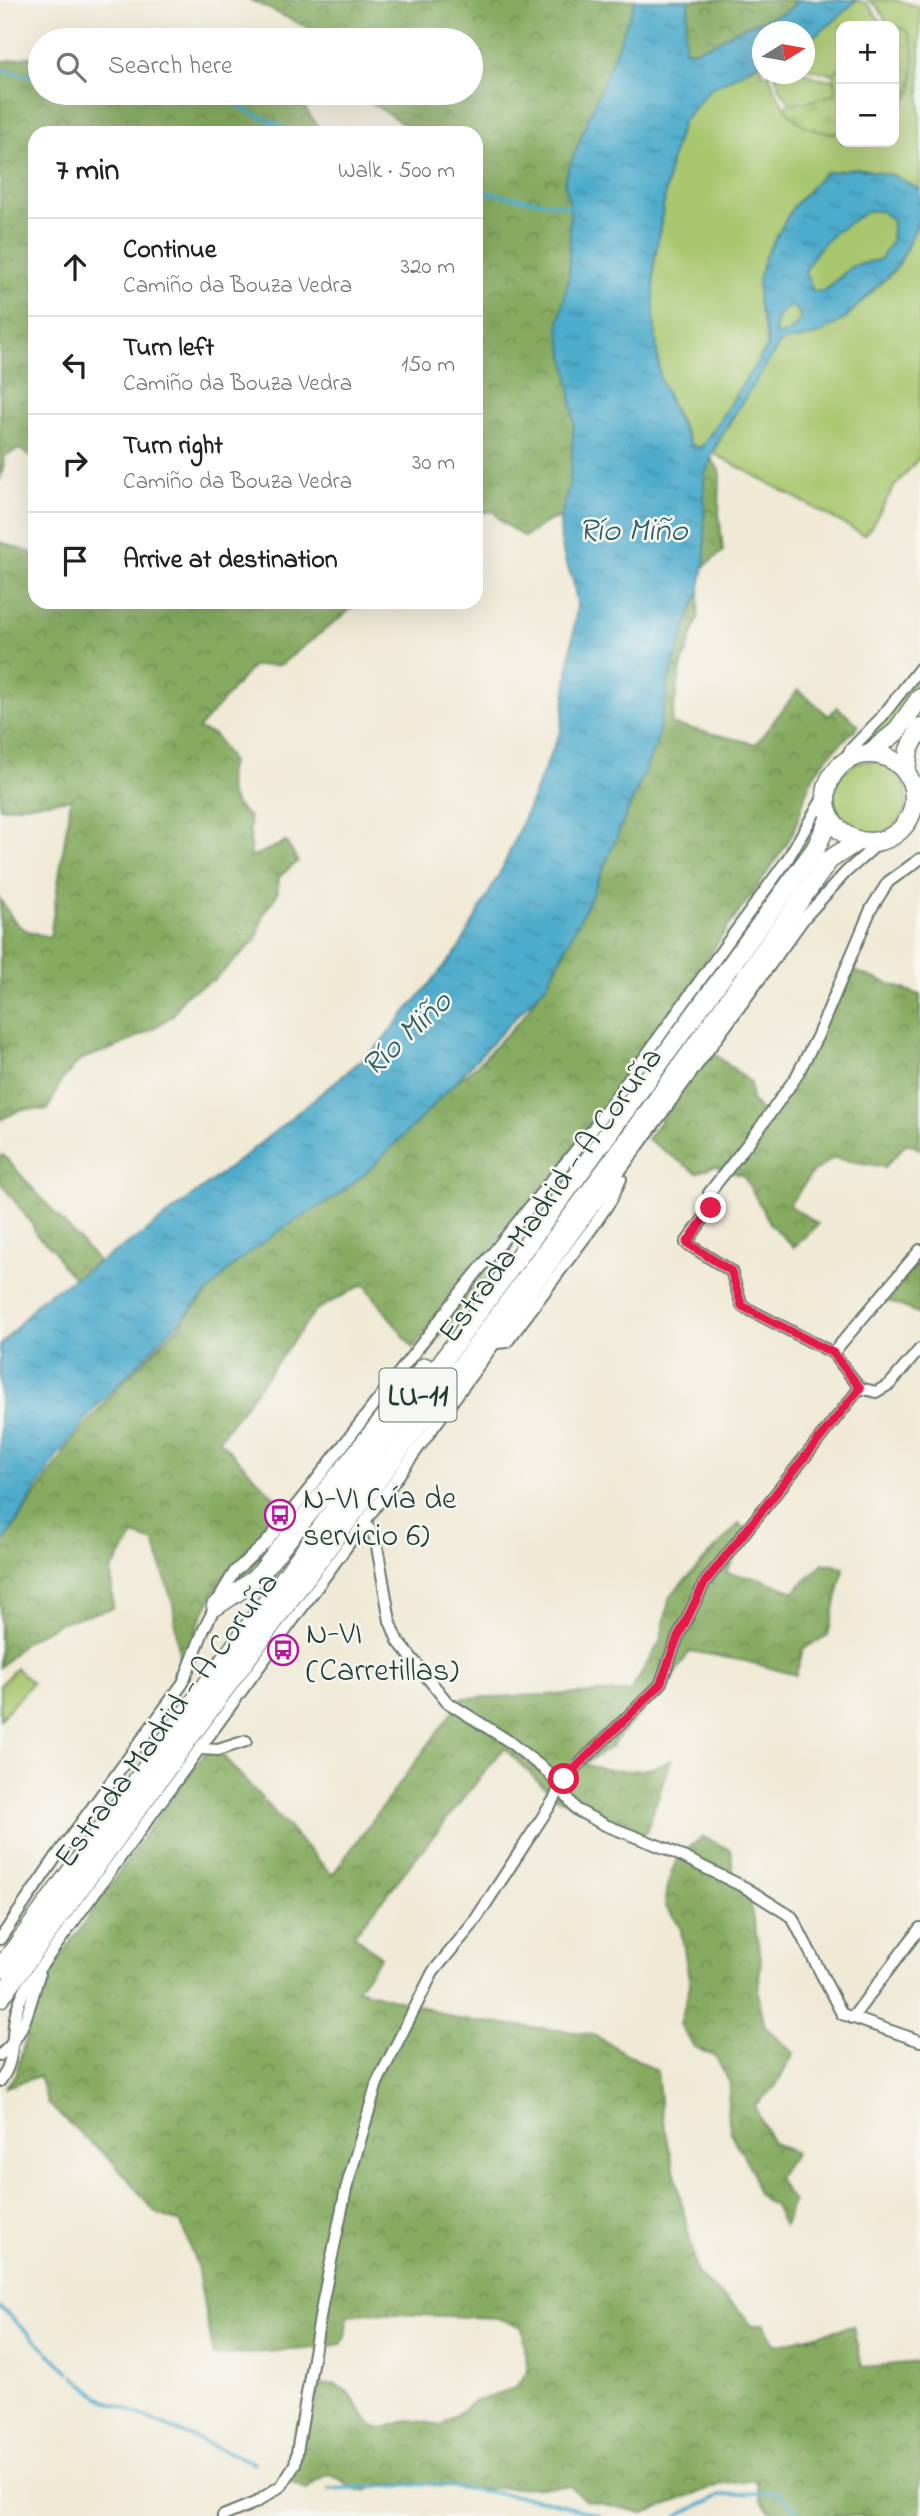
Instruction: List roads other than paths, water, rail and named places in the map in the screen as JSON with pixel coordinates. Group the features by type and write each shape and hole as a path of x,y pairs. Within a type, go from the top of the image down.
{"highway":[{"path":"870,753 896,732 920,698"},
{"path":"906,771 909,750 920,728"},
{"path":"870,753 890,758 906,771 917,792 903,828 881,841 858,841 837,828 826,806 826,793 834,771 843,762 856,755 870,753"},
{"name":"Estrada Madrid - A Coruña","path":"0,1969 816,848 830,817"},
{"name":"Estrada Madrid - A Coruña","path":"0,1998 641,1122 829,860 858,841"},
{"path":"216,1606 260,1573 543,1224"}],"street":[{"path":"843,762 920,668"},
{"path":"0,1939 56,1857 183,1683 204,1629 235,1572 266,1543 461,1292 592,1130 787,860 826,793"},
{"path":"0,2081 12,2058 19,2001 26,1987 805,917 846,872 881,841"},
{"path":"920,859 888,882 871,909 817,1037 796,1077 709,1193 711,1208 687,1243 731,1271 742,1306 833,1353 860,1388 876,1392 890,1384 920,1349"},
{"path":"833,1353 920,1250"},
{"path":"223,2516 257,2502 282,2485 295,2464 323,2300 346,2189 377,2083 433,1972 472,1925 564,1779 660,1685 677,1639 705,1582 860,1388"},
{"path":"365,1522 374,1535 390,1621 398,1641 447,1702 507,1740 550,1773 577,1810 605,1825 667,1849 746,1888 792,1917 842,2014 920,2041"},
{"path":"201,1749 218,1750 246,1741"},
{"path":"852,2018 920,1928"},
{"path":"0,2055 12,2043"}],"water":[{"name":"Río Miño","path":"636,0 690,0 685,50 693,51 714,43 752,24 752,67 710,89 682,122 670,165 654,264 654,318 660,379 691,445 700,448 767,347 758,302 758,279 765,257 793,207 824,173 857,168 895,176 920,190 920,219 897,267 844,319 819,334 785,340 779,345 718,440 704,477 705,560 699,593 669,679 656,745 591,897 547,984 367,1172 335,1197 276,1233 235,1264 94,1409 54,1461 0,1548 0,1346 40,1300 144,1233 252,1150 376,1048 458,950 503,867 561,730 577,604 573,580 565,561 560,521 570,481 574,419 558,326 569,277 570,206 564,180","holes":["868,211 881,211 893,220 891,242 881,259 851,267 825,291 813,291 805,273 823,244","790,306 800,314 799,322 789,333 775,335 777,318"]},
{"name":"Río Miño","path":"797,0 857,0 815,35 815,21 761,21 788,11"}],"waterway":[{"path":"0,70 28,75"},
{"path":"235,105 282,126"},
{"path":"483,192 574,207"},
{"path":"0,2307 69,2372"},
{"path":"74,2376 98,2397 254,2463"},
{"path":"329,2489 435,2484 550,2501 600,2516"},
{"path":"677,2516 721,2495 778,2492 802,2516"}],"place":[{"name":"N-VI (vía de servicio 6)","path":"280,1515"},
{"name":"N-VI (Carretillas)","path":"283,1650"}]}
